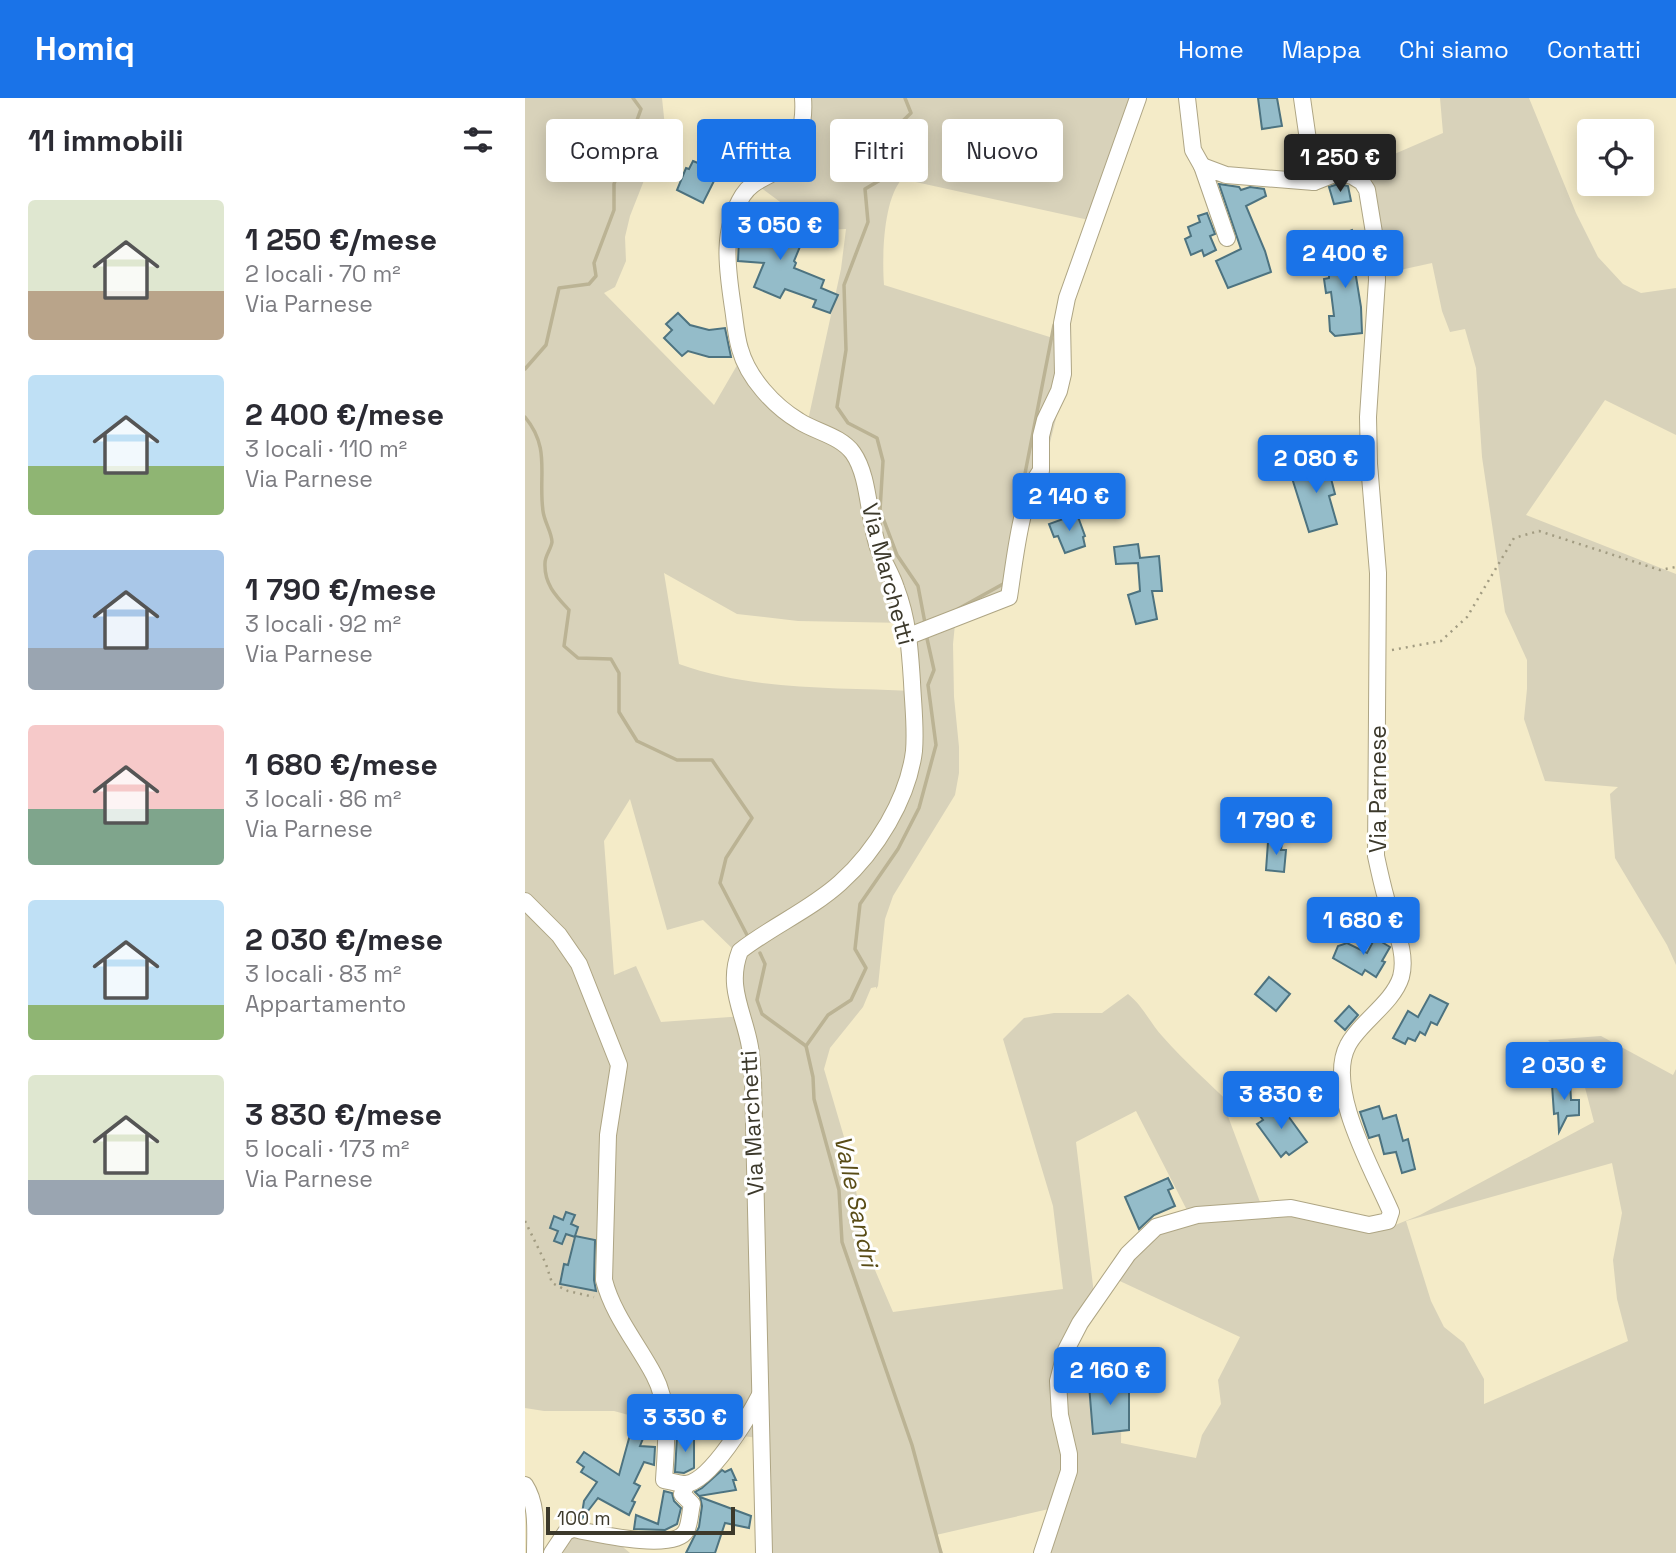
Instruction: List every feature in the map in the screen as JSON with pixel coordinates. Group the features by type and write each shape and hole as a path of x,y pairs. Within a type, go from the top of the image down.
{"street":[{"name":"Via Marchetti","path":"764,1553 751,1049 734,983 734,967 740,951 755,939 801,912 839,884 870,849 892,815 907,782 913,751 922,631 896,588 874,535 862,468 853,453 845,444 799,421 779,407 745,366 739,348 727,267 730,225 744,192 756,180 776,170 794,147 801,130 803,98"},
{"path":"922,631 1009,597 1032,481 1041,471 1041,436 1063,374 1062,323 1067,298 1138,98"},
{"path":"1187,98 1193,150 1202,166 1227,238"},
{"path":"1302,98 1314,183"},
{"name":"Via Parnese","path":"1042,1553 1069,1471 1069,1454 1060,1415 1058,1381 1066,1350 1080,1323 1128,1254 1156,1227 1197,1215 1291,1208 1369,1225 1388,1221 1391,1212 1349,1118 1340,1075 1348,1044 1384,1003 1401,977 1402,951 1376,856 1378,573 1368,417 1377,280 1373,221 1367,190 1362,181 1352,176 1337,173 1314,183 1226,175 1202,166"},
{"path":"525,901 559,935 579,964 619,1066 608,1135 604,1280 609,1300 655,1377 664,1403 664,1480 687,1484 701,1477 719,1458 761,1395"},
{"path":"552,1553 566,1532 573,1529 655,1542 679,1538 686,1531 692,1504 682,1494 687,1484"},
{"path":"525,1486 530,1492 535,1516 535,1553"}],"path":[{"path":"1379,650 1399,650 1441,641 1467,617 1514,538 1539,531 1660,570 1676,567"},
{"path":"525,1222 546,1264 552,1283 568,1291 609,1300"}],"shaded area":[{"path":"525,98 662,98 664,119 546,119 546,182 643,182 625,237 626,261 615,287 604,293 714,405 743,355 751,374 807,425 841,269 846,229 818,230 756,184 816,182 816,119 797,119 804,98 1132,98 1089,220 916,182 928,182 928,119 830,119 830,182 900,182 887,215 884,285 1069,343 1061,398 1012,597 955,624 954,697 959,773 955,795 893,896 885,919 878,986 876,989 871,988 863,1007 830,1048 824,1069 849,1154 864,1233 875,1270 893,1312 1063,1289 1053,1206 1003,1039 1024,1018 1054,1013 1102,1013 1128,994 1171,1046 1234,1107 1226,1111 1263,1210 1378,1232 1420,1215 1594,1122 1582,1076 1548,1040 1601,1036 1673,1075 1676,1069 1676,1553 1048,1553 1049,1509 936,1535 943,1553 765,1553 759,1438 742,1436 739,1441 698,1434 614,1411 544,1411 525,1408","holes":["664,573 737,614 798,621 907,623 913,691 765,683 707,673 679,664","630,799 667,930 703,920 740,956 744,1016 661,1022 636,966 614,975 604,841","1136,1111 1190,1216 1133,1245 1109,1276 1240,1337 1218,1380 1221,1404 1202,1435 1196,1458 1121,1443 1122,1373 1070,1347 1094,1294 1076,1142","1612,1163 1622,1213 1613,1260 1617,1299 1628,1341 1484,1404 1484,1379 1464,1343 1444,1327 1431,1301 1406,1221"]},
{"path":"1440,98 1529,98 1576,213 1598,257 1623,284 1641,293 1676,288 1676,435 1605,400 1526,515 1676,574 1676,965 1615,858 1610,794 1618,787 1545,781 1524,719 1527,660 1505,612 1482,457 1476,368 1465,329 1450,332 1442,311 1432,263 1391,272 1369,165 1443,133"},
{"path":"578,1535 617,1542 630,1553 563,1553 572,1537"}],"building":[{"path":"1258,98 1277,98 1282,126 1262,129"},
{"path":"693,161 697,163 697,182 714,182 703,203 677,190 680,182 683,182 686,168 689,169"},
{"path":"1219,184 1239,187 1241,190 1250,187 1264,189 1266,196 1246,206 1271,272 1228,288 1216,261 1241,249"},
{"path":"1338,184 1348,186 1351,201 1334,204 1329,187"},
{"path":"746,212 804,237 794,261 794,268 824,280 821,288 838,295 830,313 813,307 816,300 785,289 780,298 754,287 764,263 738,261 739,237"},
{"path":"1207,213 1215,234 1210,236 1216,250 1204,256 1202,250 1191,255 1185,239 1191,236 1188,227 1200,222 1198,216"},
{"path":"1352,230 1359,249 1352,252 1361,307 1362,333 1335,336 1330,331 1329,316 1334,316 1331,292 1326,293 1324,279 1329,278 1329,272 1346,270 1333,238"},
{"path":"678,313 690,325 709,330 725,328 731,357 709,357 688,351 682,356 664,338 672,330 666,324"},
{"path":"1326,459 1335,494 1329,496 1337,524 1309,532 1292,478 1301,476 1298,466"},
{"path":"1077,514 1085,536 1085,546 1065,553 1049,524"},
{"path":"1138,544 1140,558 1159,556 1162,591 1152,591 1157,619 1136,624 1128,595 1140,591 1138,563 1116,564 1114,547"},
{"path":"1268,842 1282,843 1281,850 1286,850 1284,872 1266,870"},
{"path":"1375,938 1390,947 1376,977 1365,970 1362,975 1333,958 1338,946 1347,943 1367,953"},
{"path":"1269,977 1290,994 1276,1011 1255,994"},
{"path":"1430,995 1448,1004 1437,1025 1431,1022 1425,1035 1420,1032 1415,1041 1408,1038 1405,1044 1393,1038 1408,1011 1418,1017"},
{"path":"1349,1006 1358,1015 1345,1030 1335,1021"},
{"path":"1570,1081 1571,1100 1579,1100 1579,1115 1567,1116 1559,1132 1558,1113 1554,1114 1552,1085"},
{"path":"1278,1102 1307,1142 1289,1155 1286,1152 1281,1157 1257,1124 1263,1120 1260,1116"},
{"path":"1379,1106 1383,1119 1396,1115 1403,1141 1408,1139 1415,1169 1402,1173 1396,1152 1384,1154 1379,1135 1369,1138 1360,1112"},
{"path":"1168,1178 1173,1188 1168,1190 1175,1206 1154,1215 1139,1229 1125,1197"},
{"path":"566,1212 575,1215 571,1224 578,1227 575,1236 595,1240 596,1291 560,1284 564,1264 568,1265 575,1237 566,1234 562,1244 554,1241 558,1231 550,1228 554,1216 563,1220"},
{"path":"1118,1378 1129,1379 1129,1430 1093,1434 1089,1385 1118,1385"},
{"path":"631,1431 644,1436 640,1446 655,1447 654,1465 644,1462 634,1483 640,1486 632,1501 635,1502 629,1515 598,1498 581,1520 584,1501 597,1482 581,1472 584,1467 577,1462 584,1452 619,1475"},
{"path":"677,1436 694,1436 694,1468 684,1473 675,1472"},
{"path":"731,1469 736,1480 733,1480 736,1490 699,1496 695,1492 722,1470 725,1472"},
{"path":"664,1491 672,1493 674,1501 681,1508 677,1524 665,1530 634,1529 636,1515 658,1524"},
{"path":"700,1497 751,1516 749,1528 725,1523 715,1553 686,1553 699,1527 702,1506"}],"waterway":[{"path":"525,369 546,345 559,288 589,284 596,276 594,263 614,210 614,184 641,109 633,98"},
{"path":"905,98 911,113 887,136 882,179 865,189 868,222 844,285 846,350 837,407 848,423 877,438 883,461 880,510 897,555 918,586 925,623"},
{"path":"1021,494 1054,325"},
{"name":"Valle Sandri","path":"525,417 533,428 541,451 543,511 552,542 545,560 545,570 555,595 569,610 564,646 578,658 611,659 619,673 619,712 637,741 677,760 712,760 752,818 726,858 720,883 747,935"},
{"path":"958,609 1003,584"},
{"path":"806,1046 828,1015 851,1000 866,968 855,949 860,904 898,849 919,808 936,745 928,685 934,670 926,634"},
{"name":"Valle Sandri","path":"760,953 765,964 757,1000 762,1014 806,1046 813,1077 814,1099 839,1190 842,1242 912,1445 941,1553"}]}
